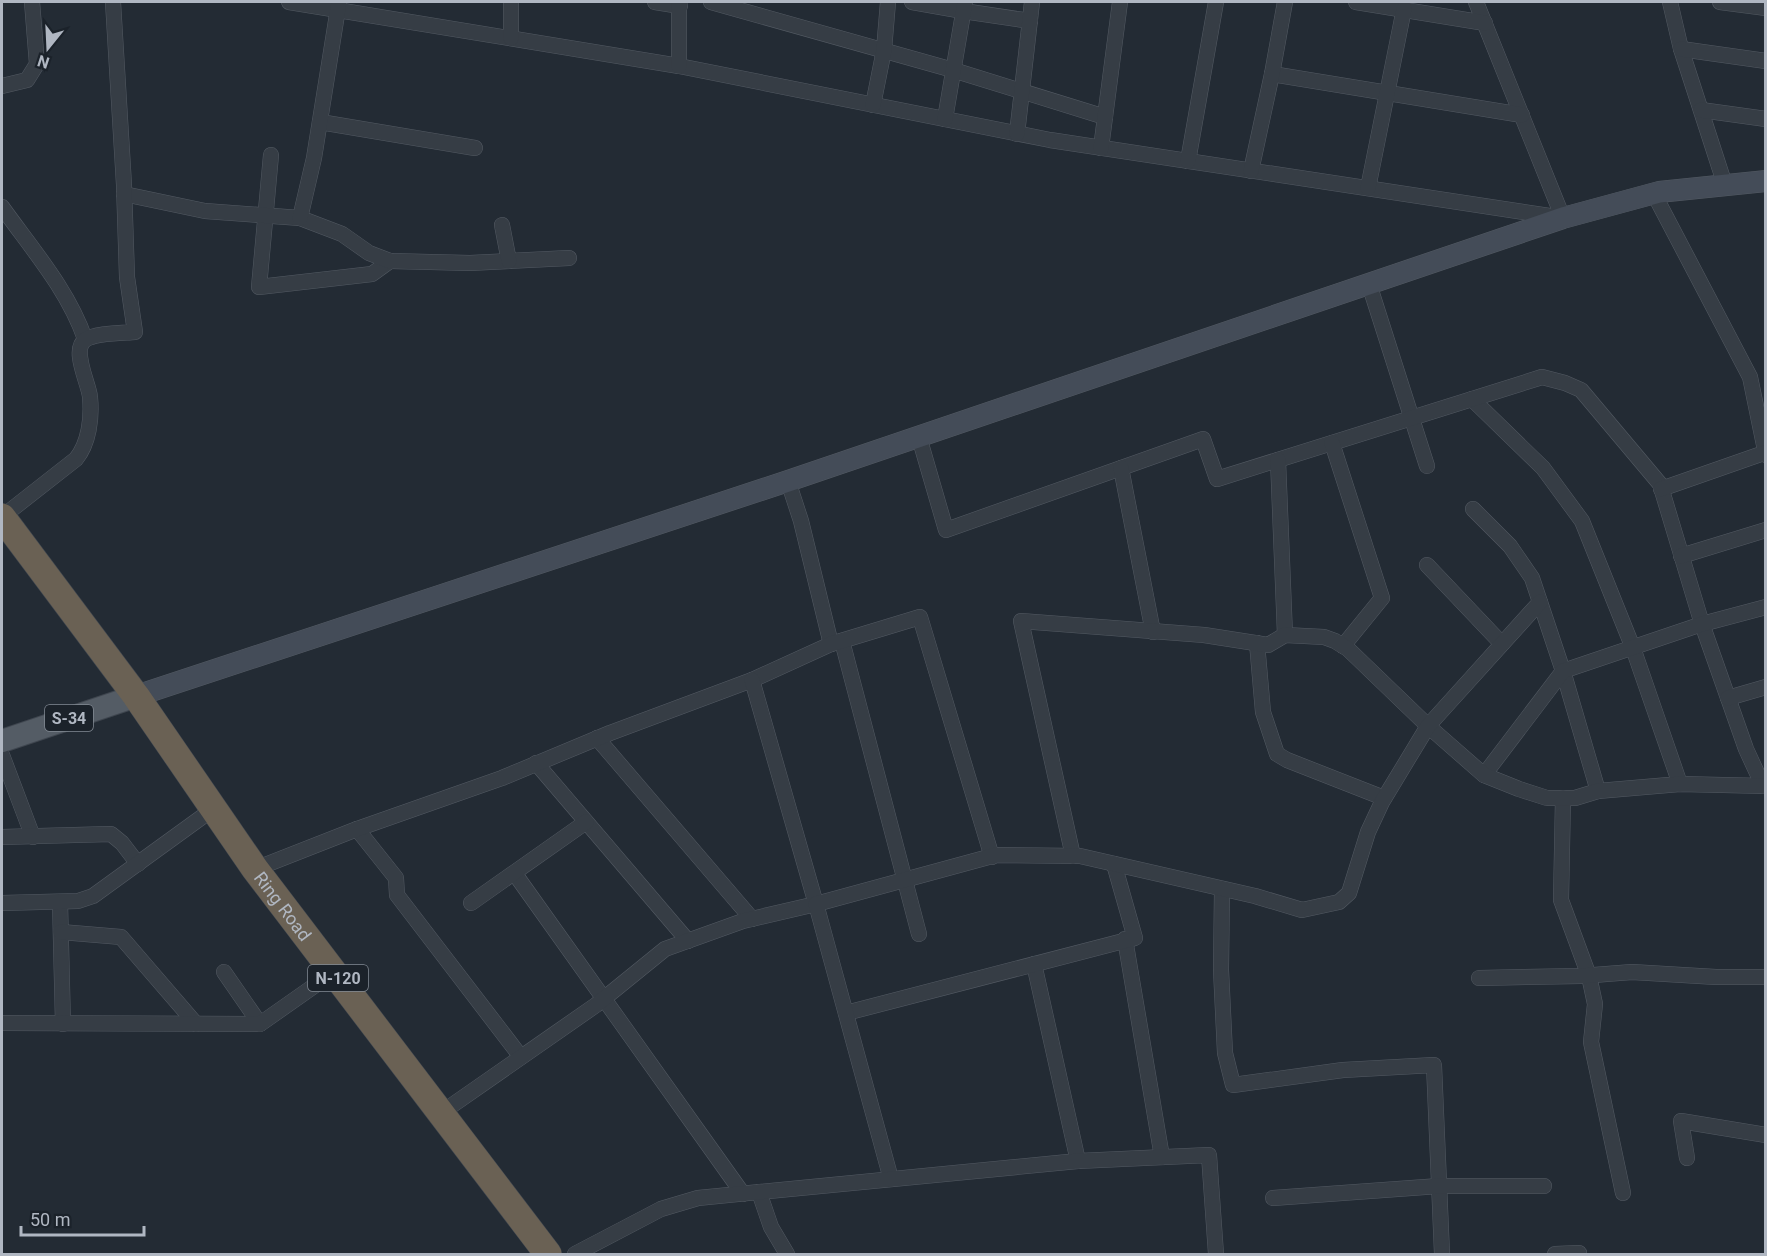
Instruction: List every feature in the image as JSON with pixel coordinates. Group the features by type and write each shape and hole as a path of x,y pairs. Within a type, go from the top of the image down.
{"highway":[{"name":"N-120","path":"2,517 136,696"},
{"name":"Ring Road","path":"136,696 255,869 548,1254"}],"main road":[{"name":"S-34","path":"2,741 136,696"}],"street":[{"path":"2,87 27,80 37,64 32,2"},
{"path":"86,339 135,332 127,277 113,2"},
{"path":"291,2 339,6 680,66 1017,134 1563,218"},
{"path":"511,2 511,38"},
{"path":"655,2 680,4 680,66"},
{"path":"711,2 953,69 1105,117"},
{"path":"873,105 884,50 888,2"},
{"path":"912,2 964,6 1030,21"},
{"path":"1017,134 1032,2"},
{"path":"1101,148 1120,2"},
{"path":"1188,161 1216,2"},
{"path":"1251,171 1285,2"},
{"path":"1356,2 1485,22"},
{"path":"1476,2 1563,218"},
{"path":"1670,2 1681,49 1725,185"},
{"path":"1720,2 1766,8"},
{"path":"300,218 320,122 339,6"},
{"path":"945,119 964,6"},
{"path":"1368,188 1404,9"},
{"path":"1681,49 1766,61"},
{"path":"1272,74 1522,115"},
{"path":"1701,110 1766,119"},
{"path":"320,122 475,148"},
{"path":"271,155 259,287 372,274 390,261"},
{"path":"136,696 788,481 1563,218 1654,194 1766,181"},
{"path":"124,194 205,211 300,218 342,234 369,254 390,261 470,264 569,258"},
{"path":"1654,194 1750,377 1765,454 1661,489"},
{"path":"2,207 71,305 86,339"},
{"path":"502,225 508,261"},
{"path":"1369,284 1427,466"},
{"path":"2,517 76,459 83,449 90,415 90,395 81,363 80,349 86,339"},
{"path":"919,437 946,530 1203,439 1217,479 1542,377 1565,383 1581,390 1660,484 1702,624 1746,749 1764,786 1680,784 1598,791 1575,798 1548,798 1484,775 1343,646 1324,637 1285,635 1268,645 1204,635 1021,621 1073,855"},
{"path":"1472,399 1543,468 1582,521 1633,648 1680,784"},
{"path":"1332,443 1382,598 1343,646"},
{"path":"1278,460 1285,635"},
{"path":"1121,468 1153,632"},
{"path":"788,481 919,934"},
{"path":"1473,509 1510,546 1532,578 1563,671 1598,791"},
{"path":"1681,556 1766,530"},
{"path":"1427,565 1502,644"},
{"path":"441,1113 604,998 665,950 752,919 992,857 1073,855 1302,910 1339,902 1349,893 1368,832 1384,798 1428,726 1540,602"},
{"path":"1484,775 1563,671 1702,624 1766,607"},
{"path":"255,869 502,778 597,738 752,680 836,643 920,617 992,857"},
{"path":"1257,643 1263,712 1277,754 1384,798"},
{"path":"752,680 891,1179"},
{"path":"1728,698 1766,687"},
{"path":"597,738 752,919"},
{"path":"2,755 33,837"},
{"path":"536,763 688,941"},
{"path":"1563,798 1561,900 1589,976 1595,1004 1591,1042 1623,1193"},
{"path":"2,903 78,902 93,896 213,809"},
{"path":"471,903 586,822"},
{"path":"357,830 396,878 397,895 521,1057"},
{"path":"2,837 111,834 122,843 138,864"},
{"path":"846,1013 1135,938 1114,864"},
{"path":"515,874 604,998 751,1193 787,1254"},
{"path":"1222,889 1221,970 1225,1053 1233,1085 1343,1070 1434,1065 1442,1254"},
{"path":"60,902 63,1024"},
{"path":"61,932 121,937 196,1024"},
{"path":"1125,939 1162,1157"},
{"path":"1034,964 1078,1161"},
{"path":"224,972 260,1024"},
{"path":"2,1023 260,1024 334,972"},
{"path":"1479,978 1589,976 1632,972 1716,977 1766,977"},
{"path":"1687,1158 1682,1121 1766,1135"},
{"path":"575,1254 661,1209 698,1198 1078,1161 1209,1155 1216,1254"},
{"path":"1273,1198 1439,1186 1544,1186"},
{"path":"1555,1254 1579,1253"}]}
